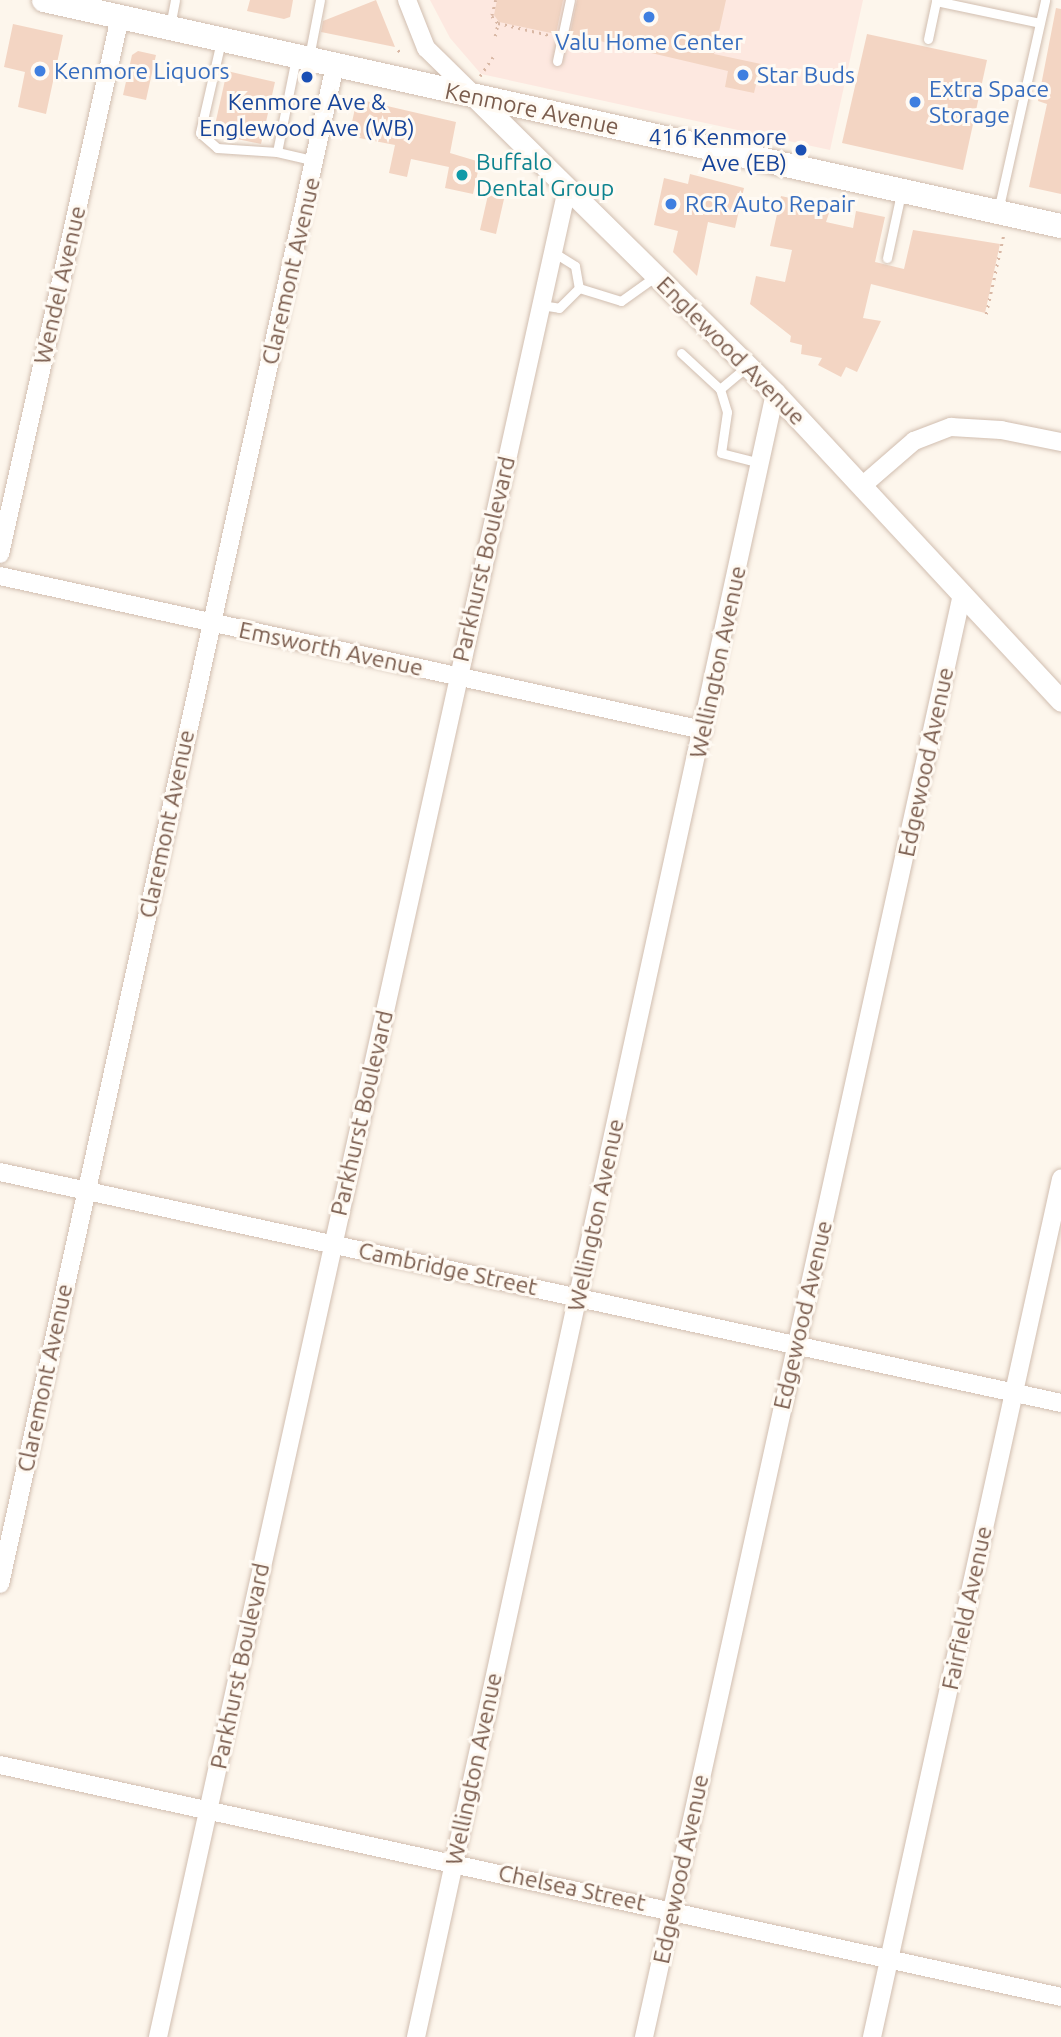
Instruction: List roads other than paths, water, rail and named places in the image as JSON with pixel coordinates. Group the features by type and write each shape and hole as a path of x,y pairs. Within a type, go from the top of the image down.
{"main road":[{"name":"Kenmore Avenue","path":"44,0 335,65 477,86 901,191 1001,223 1061,226"}],"street":[{"name":"Englewood Avenue","path":"407,0 426,48 477,86 567,188 775,393 1061,701"},
{"name":"Wendel Avenue","path":"0,554 120,17"},
{"name":"Claremont Avenue","path":"0,1584 211,623 316,161 335,65"},
{"name":"Parkhurst Boulevard","path":"158,2037 567,188"},
{"name":"Wellington Avenue","path":"416,2037 704,730 775,393"},
{"path":"862,486 914,441 951,427 1061,442"},
{"name":"Emsworth Avenue","path":"0,576 704,730"},
{"name":"Edgewood Avenue","path":"644,2037 962,594"},
{"name":"Cambridge Street","path":"0,1172 1061,1403"},
{"name":"Fairfield Avenue","path":"872,2037 1061,1179"},
{"name":"Chelsea Street","path":"0,1765 209,1808 1061,1997"}],"lane":[{"path":"169,28 175,0"},
{"path":"276,152 320,0"},
{"path":"556,61 570,0"},
{"path":"1001,223 1045,0"},
{"path":"928,38 936,1 1040,23"},
{"path":"222,39 200,133 216,148 276,152 316,161"},
{"path":"887,258 901,191"},
{"path":"553,252 575,267 579,288"},
{"path":"579,288 621,301 656,276"},
{"path":"541,305 559,308 579,288"},
{"path":"681,353 720,389 727,412 721,453 760,463"},
{"path":"720,389 747,366"}],"place":[{"name":"Valu Home Center","path":"649,17"},
{"name":"Kenmore Liquors","path":"40,71"},
{"name":"Star Buds","path":"743,75"},
{"name":"Kenmore Ave & Englewood Ave (WB)","path":"307,77"},
{"name":"Extra Space Storage","path":"915,102"},
{"name":"416 Kenmore Ave (EB)","path":"801,150"},
{"name":"Buffalo Dental Group","path":"462,175"},
{"name":"RCR Auto Repair","path":"671,204"}]}
